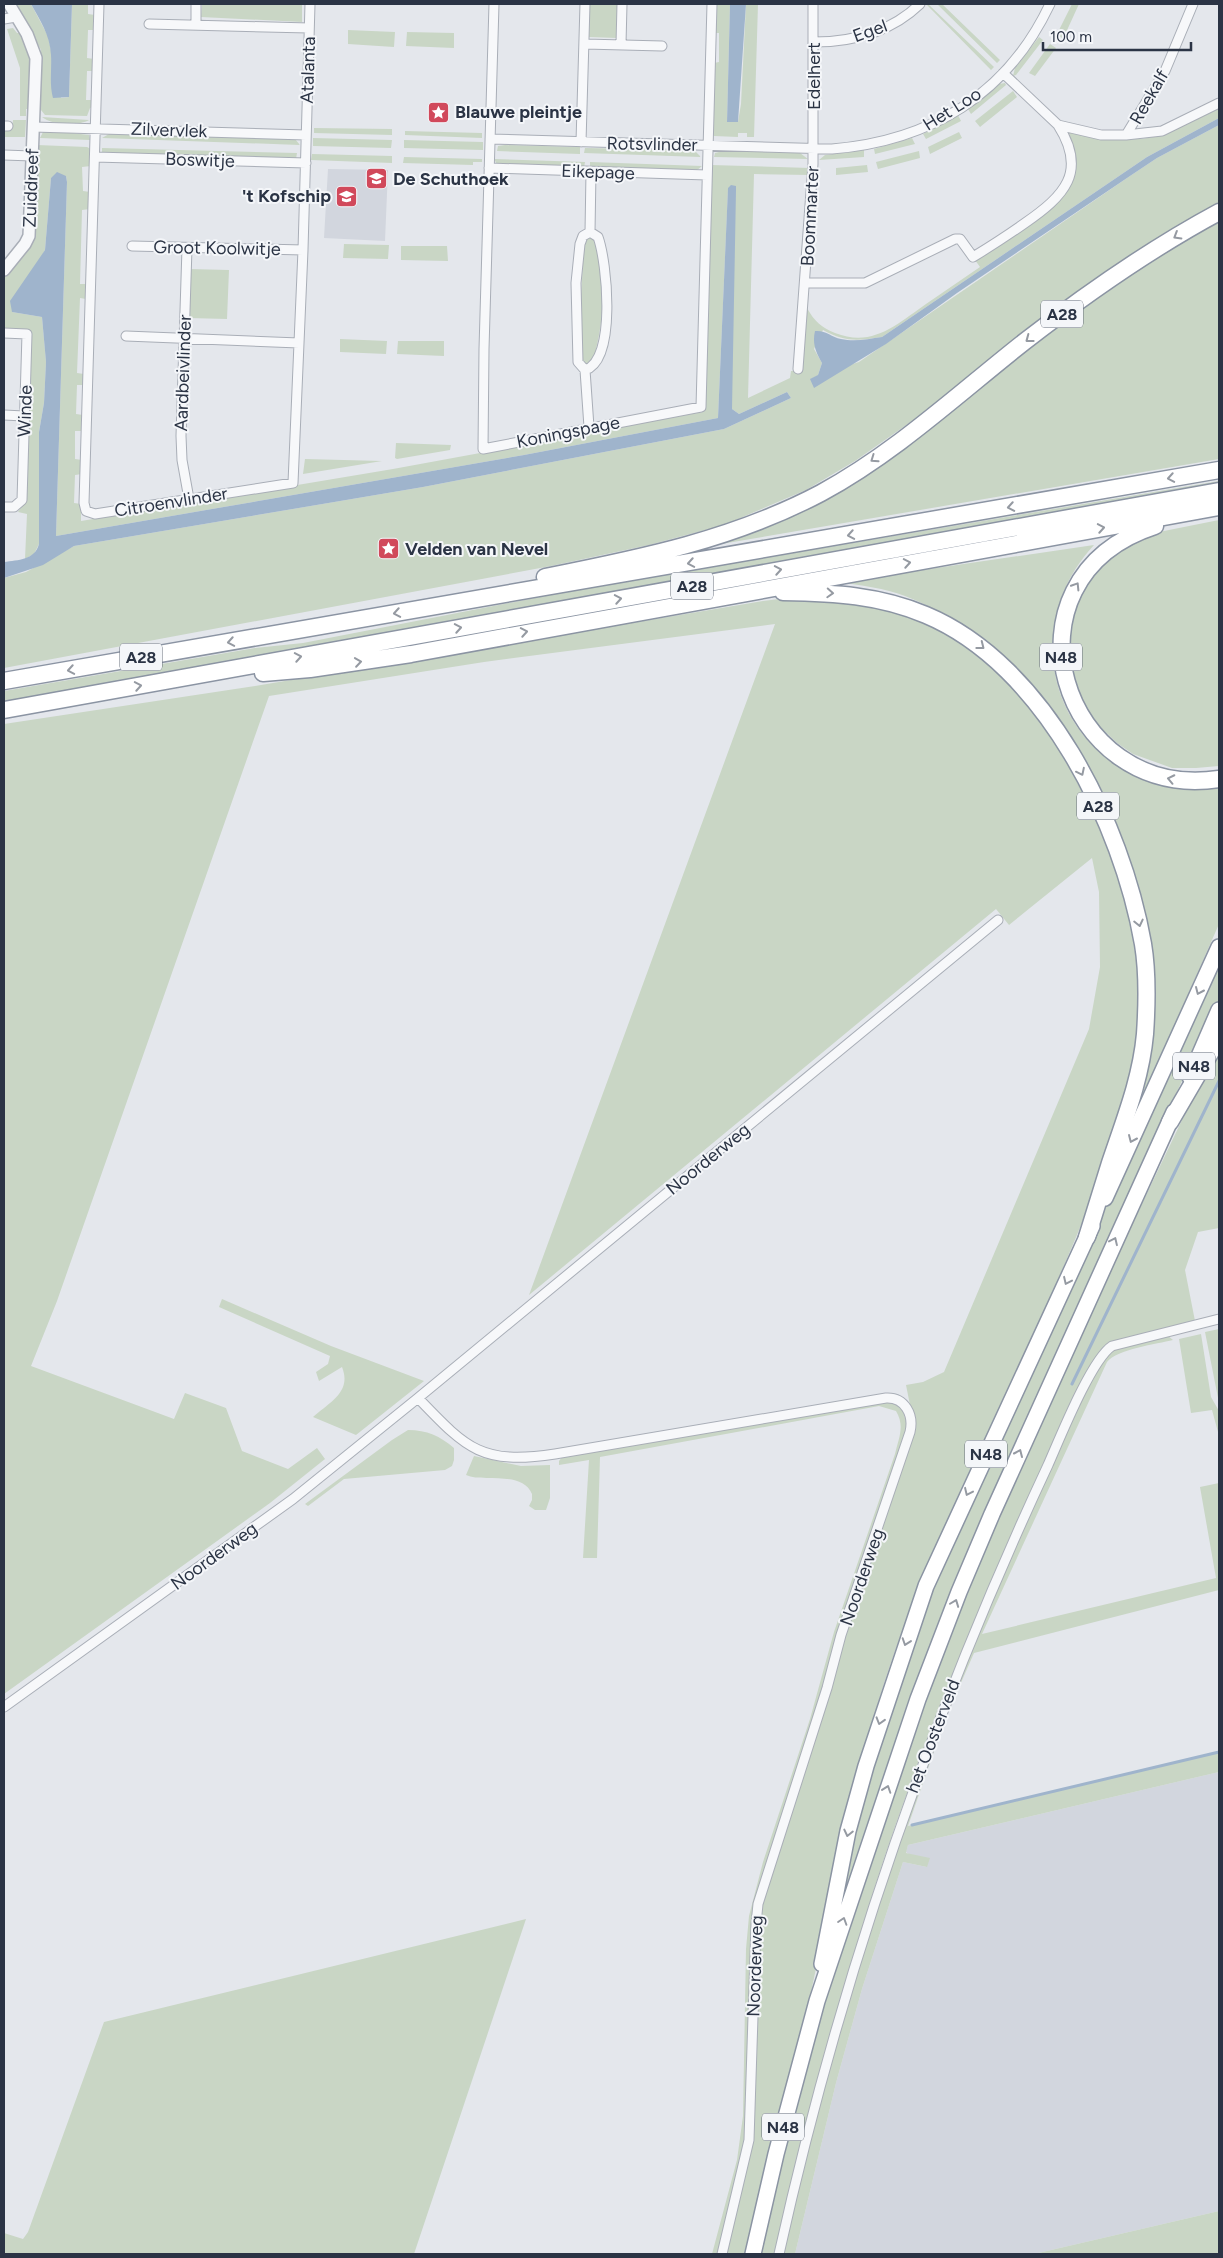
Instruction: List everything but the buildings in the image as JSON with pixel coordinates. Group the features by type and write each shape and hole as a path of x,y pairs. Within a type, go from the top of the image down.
{"highway":[{"name":"A28","path":"445,605 544,577 630,560 741,530 820,493 854,474 914,431 1025,342 1111,278 1160,246 1219,212"},
{"name":"A28","path":"4,682 1219,470"},
{"name":"A28","path":"4,710 1219,490"},
{"name":"A28","path":"164,681 310,669 411,654 1219,507"},
{"name":"N48","path":"1202,510 1146,529 1123,539 1104,552 1081,578 1066,607 1062,630 1061,660 1067,687 1077,709 1091,730 1114,753 1129,764 1156,776 1182,781 1204,782 1219,779"},
{"name":"A28","path":"746,592 857,595 891,602 927,615 976,642 1023,685 1052,723 1076,761 1096,801 1127,878 1143,945 1147,1003 1145,1036 1135,1088 1087,1237"},
{"name":"N48","path":"817,2001 828,1927 851,1822 886,1702 923,1595 966,1497 1219,947"},
{"name":"N48","path":"753,2254 776,2154 817,2001 903,1742 959,1592 1079,1317 1170,1122 1219,1010"},
{"name":"N48","path":"1170,1122 1219,1038"}],"street":[{"name":"Zuiddreef","path":"4,270 25,244 29,236 36,58 30,41 9,4"},
{"path":"96,128 100,4"},
{"path":"196,4 196,24"},
{"name":"Atalanta","path":"306,135 310,4"},
{"name":"Koningspage","path":"494,4 483,449 701,406 712,4"},
{"path":"581,142 585,4"},
{"path":"621,44 622,4"},
{"name":"Edelhert","path":"813,4 814,149"},
{"name":"Egel","path":"814,42 865,37 893,24 920,4"},
{"name":"Het Loo","path":"814,149 857,147 906,136 926,128 958,110 1004,73 1026,47 1050,4"},
{"name":"Reekalf","path":"1126,135 1165,71 1193,4"},
{"path":"4,19 16,17"},
{"path":"149,24 309,28"},
{"path":"585,44 662,46"},
{"path":"1004,73 1058,125 1101,135 1126,135 1162,130 1219,103"},
{"name":"Boommarter","path":"806,283 865,283 955,239 960,240 973,257 1044,209 1062,192 1069,180 1071,159 1067,139 1058,125"},
{"name":"Zilvervlek","path":"32,127 306,135"},
{"name":"Citroenvlinder","path":"96,128 86,510 94,514 292,483 303,250 306,135"},
{"name":"Rotsvlinder","path":"490,140 814,149"},
{"name":"Boommarter","path":"798,369 806,283 814,149"},
{"path":"4,155 32,156"},
{"name":"Boswitje","path":"95,157 306,163"},
{"name":"Eikepage","path":"489,168 707,175"},
{"path":"590,232 591,172"},
{"path":"589,427 585,370 578,362 576,283 580,244 583,236 590,232"},
{"path":"585,370 592,368 595,364 606,325 607,297 602,248 598,237 590,232"},
{"name":"Groot Koolwitje","path":"132,246 303,250"},
{"name":"Aardbeivlinder","path":"186,248 181,436 182,460 189,499"},
{"name":"Winde","path":"4,333 27,334 22,500 14,507 4,507"},
{"path":"126,336 299,343"},
{"path":"4,415 24,416"},
{"name":"Noorderweg","path":"4,1707 293,1499 998,920"},
{"name":"het Oosterveld","path":"780,2254 831,2044 880,1883 910,1796 974,1631 1074,1409 1100,1357 1112,1346 1219,1319"},
{"name":"Noorderweg","path":"418,1398 462,1442 483,1452 510,1458 555,1454 886,1398 896,1399 907,1409 911,1423 910,1432 841,1635 827,1688 758,1904 749,2140 722,2254"}],"shaded area":[{"path":"328,169 388,170 385,241 324,238"},
{"path":"1219,1772 1219,2211 1034,2254 795,2254 836,2083 862,1989 903,1862 927,1867 906,1852 908,1845"}],"green space":[{"path":"17,4 31,4 48,36 61,98 69,97 72,4 88,4 88,14 95,15 95,30 88,30 87,58 94,59 94,71 87,71 86,100 93,100 93,107 90,108 87,116 45,115 41,110 41,50"},
{"path":"202,4 302,4 302,22 201,17"},
{"path":"590,4 618,4 617,38 589,37"},
{"path":"716,4 730,4 727,122 738,122 741,104 746,4 758,4 754,137 747,137 747,133 738,133 738,137 714,136 712,133 714,63 719,62 719,33 715,33"},
{"path":"937,4 942,4 1000,60 997,63"},
{"path":"1072,4 1079,4 1063,39 1057,34"},
{"path":"927,5 994,67 991,70"},
{"path":"13,28 17,33 20,33 30,52 29,109 26,109 26,116 20,116 20,68 7,29"},
{"path":"348,30 395,32 394,47 348,44"},
{"path":"407,32 454,33 454,48 406,46"},
{"path":"1039,37 1043,40 1016,75 1013,76 1015,68"},
{"path":"1050,44 1056,48 1035,76 1029,73"},
{"path":"1005,83 1006,85 971,114 968,109 999,84"},
{"path":"1013,91 1017,97 980,127 975,121"},
{"path":"1219,107 1219,118 1147,157 882,337 851,340 838,337 823,330 814,349 822,363 818,375 859,362 1157,158 1219,125 1219,204 1095,280 912,421 855,461 806,490 724,525 649,545 551,566 4,668 4,578 26,572 74,546 423,487 724,429 791,398 787,392 739,414 732,409 728,189 718,418 524,455 56,536 67,182 66,176 51,178 45,250 12,312 42,317 46,362 44,403 39,432 39,544 34,554 25,559 27,514 18,512 26,500 31,331 4,329 4,278 28,250 34,237 37,145 87,147 91,149 91,166 82,167 83,191 90,192 90,209 82,210 80,284 87,284 86,299 80,298 77,373 84,374 84,385 77,385 76,414 83,415 83,431 75,431 75,459 82,460 82,474 75,475 74,503 81,504 81,521 393,469 703,412 709,289 707,288 711,165 810,168 810,175 754,174 748,398 790,378 791,371 800,371 807,308 819,324 835,333 861,338 884,332 980,267 975,260 1044,215 1066,193 1071,183 1073,164 1069,133 1122,139 1142,139 1178,128"},
{"path":"958,115 961,121 926,139 923,134"},
{"path":"42,117 89,120 65,124 52,122"},
{"path":"13,120 26,120 25,137 4,137 4,130 12,130"},
{"path":"314,128 392,129 392,135 314,133"},
{"path":"55,131 89,135 90,140 40,138 43,132"},
{"path":"405,131 482,133 482,138 405,135"},
{"path":"959,132 962,138 930,154 928,147"},
{"path":"109,134 295,139 300,145 102,138"},
{"path":"313,138 392,140 391,148 313,146"},
{"path":"912,138 915,144 875,154 874,149"},
{"path":"404,140 483,142 483,150 404,148"},
{"path":"498,146 580,147 580,154 497,151"},
{"path":"102,148 297,153 296,159 102,154"},
{"path":"585,148 694,150 701,157 584,153"},
{"path":"864,150 864,157 819,160 825,155"},
{"path":"723,151 800,153 808,159 714,157 715,153"},
{"path":"919,151 920,158 878,169 876,162"},
{"path":"312,154 392,156 392,163 311,160"},
{"path":"404,157 482,159 482,162 473,162 473,165 403,163"},
{"path":"494,159 585,162 584,168 498,166"},
{"path":"590,162 702,166 696,171 590,167"},
{"path":"867,165 868,172 836,175 836,168"},
{"path":"1219,218 1219,459 680,551 821,497 1091,297"},
{"path":"588,238 595,240 599,256 603,300 600,330 593,361 591,364 583,364 579,332 584,244"},
{"path":"344,244 389,245 388,259 343,258"},
{"path":"401,246 447,246 448,261 401,260"},
{"path":"189,269 229,270 227,319 188,318"},
{"path":"340,339 387,341 386,354 340,352"},
{"path":"398,341 444,341 444,356 397,354"},
{"path":"396,443 451,445 450,450 397,459 395,458"},
{"path":"305,459 382,461 303,474"},
{"path":"1219,481 1219,483 1112,504 4,704 4,691 255,648 303,643 597,586"},
{"path":"1219,520 1219,766 1172,768 1133,754 1117,743 1098,725 1083,705 1074,681 1068,627 1083,582 1129,538"},
{"path":"1094,545 1072,574 1059,606 1053,639 1055,672 1064,703 1081,732 1105,756 1136,775 1167,782 1219,782 1219,924 1147,1088 1130,1134 1153,1001 1092,777 1057,717 1016,668 993,647 967,628 938,611 905,596 881,589 841,582"},
{"path":"819,594 892,611 937,628 959,640 999,670 1019,691 1036,714 1066,762 1083,794 1099,827 1112,861 1132,933 1137,969 1138,1042 1131,1084 1125,1104 1112,1145 1089,1205 1042,1316 941,1536 896,1648 869,1733 858,1777 803,2029 746,2254 725,2254 749,2150 760,1909 844,1636 914,1425 906,1385 923,1382 944,1372 1089,1029 1100,967 1099,892 1092,858 1009,925 996,909 529,1295 775,624 484,662 269,696 57,1301 31,1366 174,1419 185,1393 226,1408 242,1451 288,1469 317,1448 325,1459 270,1503 4,1694 4,724 255,686 763,601"},
{"path":"1219,954 1219,1000 1066,1334 838,1927 849,1841 929,1593"},
{"path":"1219,1049 1219,1228 1198,1232 1185,1270 1195,1321 1113,1343 1098,1355 997,1574 927,1740 886,1852 851,1966 776,2254 758,2254 808,2058 879,1819 990,1529 1192,1099"},
{"path":"222,1299 331,1346 424,1381 356,1435 313,1417 338,1396 342,1390 344,1376 342,1367 319,1381 316,1372 328,1364 330,1356 219,1307"},
{"path":"1219,1329 1219,1403 1205,1332"},
{"path":"1201,1334 1211,1397 1219,1411 1218,1432 1212,1410 1191,1413 1179,1339"},
{"path":"1167,1335 1173,1340 1128,1350 1112,1357 1107,1362 982,1634 1216,1578 1200,1487 1219,1483 1219,1590 974,1653 946,1717 908,1826 1219,1752 1219,1772 908,1845 906,1853 930,1858 927,1867 903,1862 862,1989 836,2083 795,2254 782,2254 831,2055 898,1836 968,1652 1079,1404 1102,1359 1111,1350"},
{"path":"890,1402 902,1408 908,1428 756,1903 747,2131 720,2254 712,2254 737,2160 743,2116 746,1949 749,1916 763,1862 810,1719 834,1632 895,1454 901,1427 899,1416 896,1411 879,1406 600,1457 597,1558 583,1558 589,1460 559,1465 559,1461 562,1457"},
{"path":"408,1430 433,1434 454,1448 452,1466 445,1470 344,1479 308,1506 305,1504 392,1440"},
{"path":"474,1456 521,1466 550,1465 550,1498 546,1510 535,1510 529,1506 532,1494 520,1482 502,1478 482,1478 466,1475"},
{"path":"526,1919 414,2254 4,2254 4,2233 23,2239 28,2232 104,2022"},
{"path":"1219,2211 1219,2254 1034,2254"}],"water":[{"path":"31,4 72,4 69,97 53,98 49,41"},
{"path":"730,4 746,4 738,122 727,122"},
{"path":"1219,118 1219,125 1157,158 957,293 886,344 814,388 810,379 818,375 822,363 815,348 815,331 846,340 882,337 1147,157"},
{"path":"57,172 66,176 67,182 56,536 524,455 718,418 728,188 731,185 736,186 732,409 739,414 787,392 791,398 724,429 423,487 74,546 43,565 4,578 4,562 20,560 30,556 39,544 39,432 44,403 46,362 42,317 12,312 10,301 45,250 51,178"}],"waterway":[{"path":"1072,1384 1219,1081"},
{"path":"912,1825 1219,1752"}],"place":[{"name":"Blauwe pleintje","path":"439,112"},
{"name":"De Schuthoek","path":"377,179"},
{"name":"'t Kofschip","path":"347,196"},
{"name":"Velden van Nevel","path":"389,549"}]}
